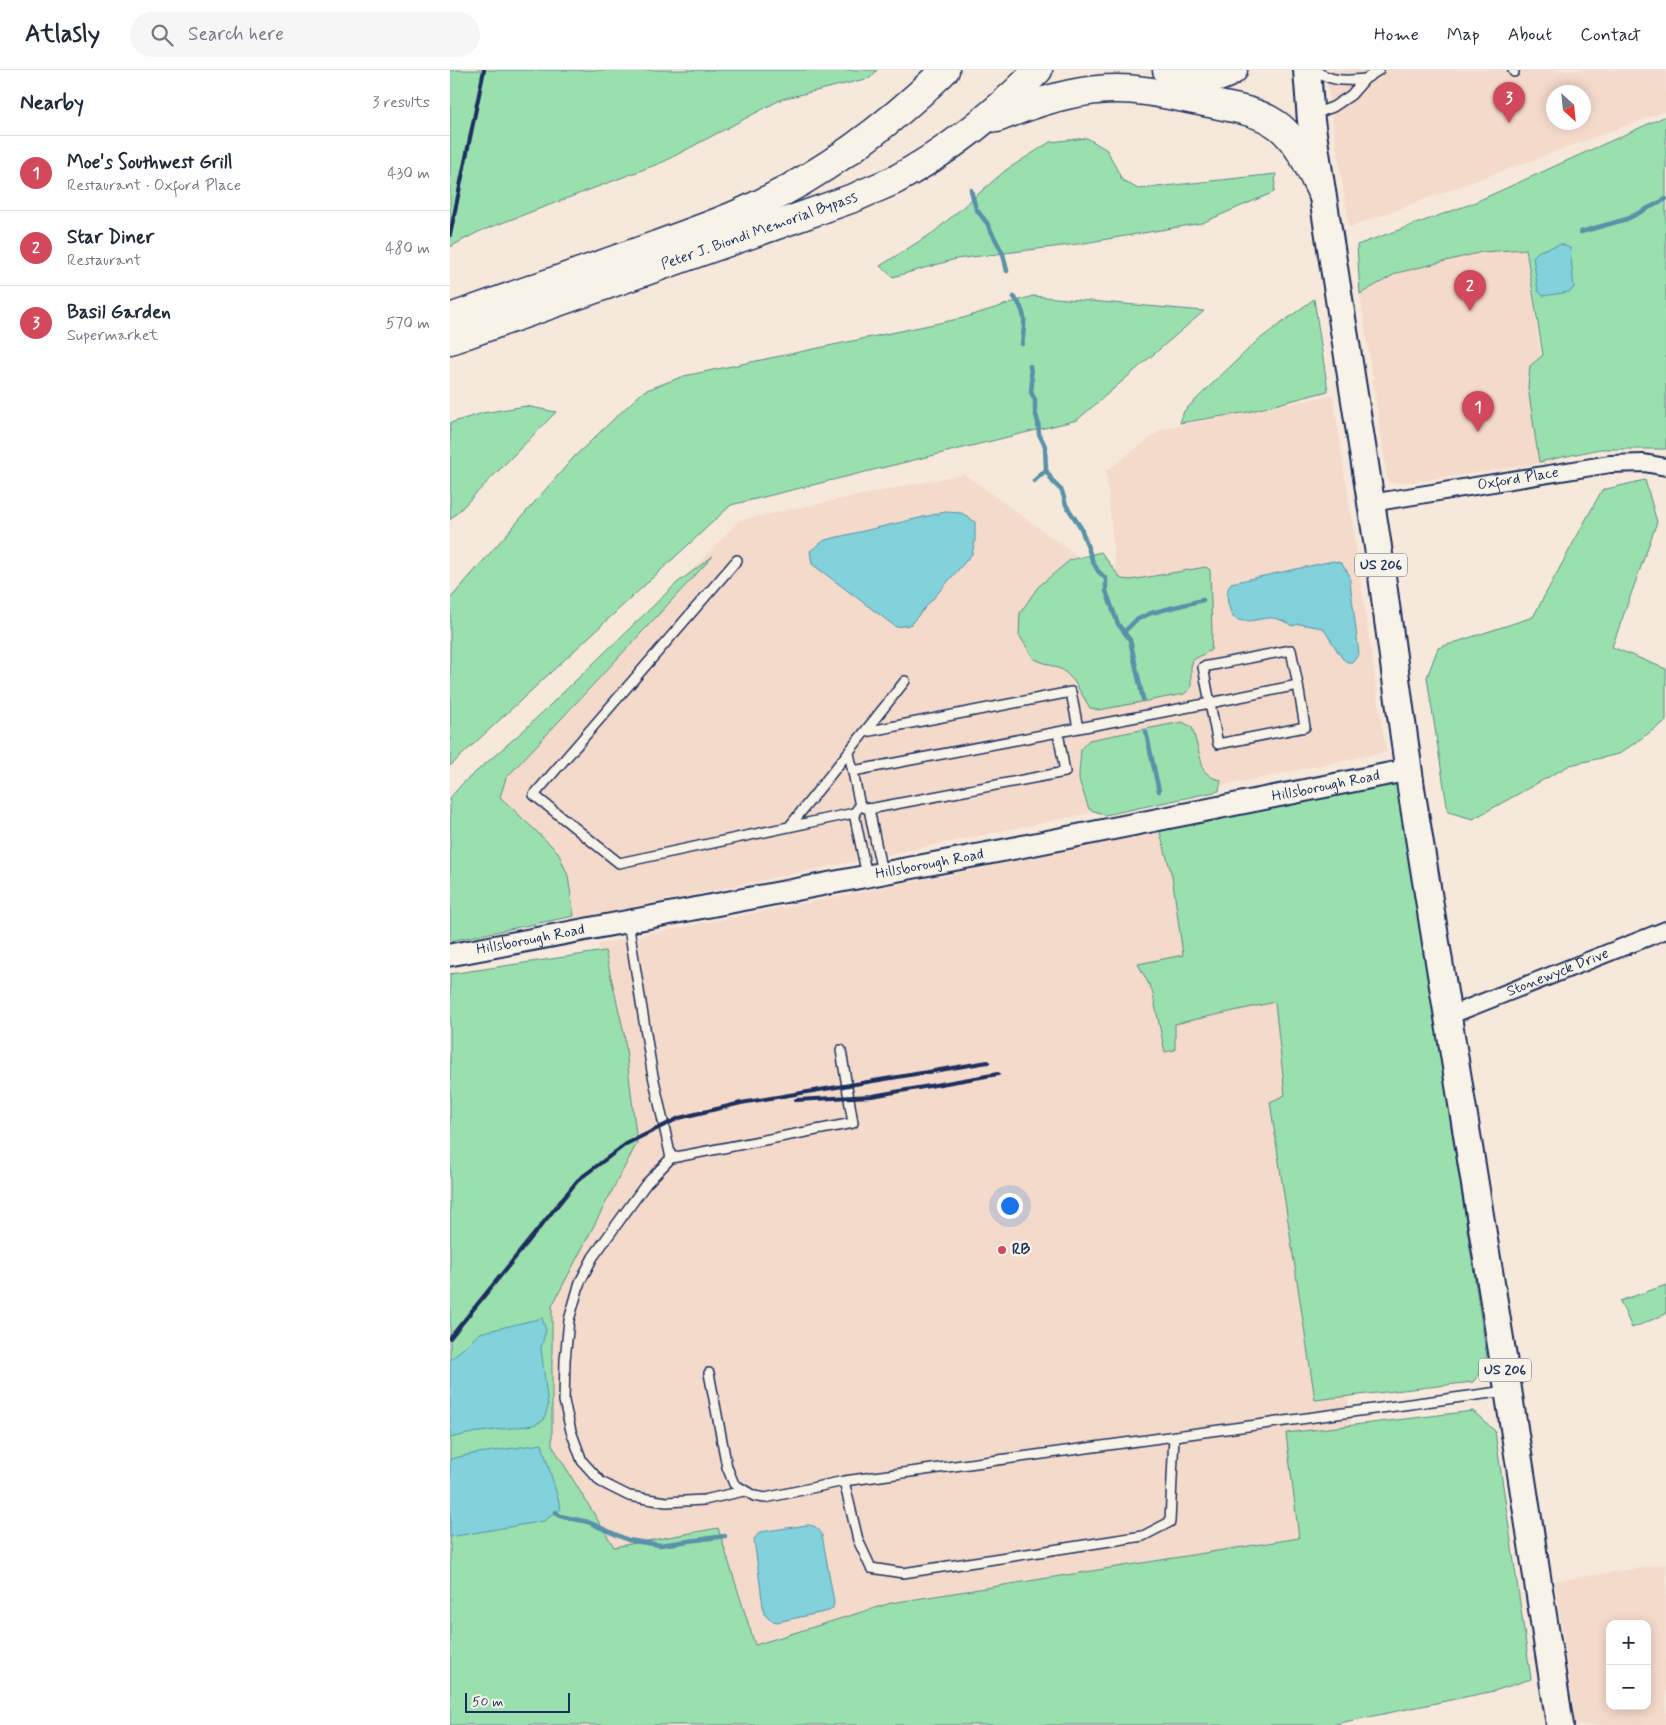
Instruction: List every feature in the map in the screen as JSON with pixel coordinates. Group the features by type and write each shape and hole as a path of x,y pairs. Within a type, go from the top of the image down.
{"highway":[{"name":"Peter J. Biondi Memorial Bypass","path":"450,340 494,314 597,267 718,222 769,199 851,149 908,104 945,70"},
{"name":"Peter J. Biondi Memorial Bypass","path":"450,318 494,314 856,196 894,180 961,139 981,124 1038,70"},
{"path":"1168,70 1187,78 1201,78 1216,77 1233,70"},
{"path":"981,124 1031,104 1052,98 1078,92 1106,89 1144,91 1245,110 1266,117 1295,142 1306,159 1321,191"}],"main road":[{"name":"US 206","path":"1296,70 1311,118"},
{"name":"US 206","path":"1307,70 1311,118 1321,191 1391,633 1408,770 1509,1391 1560,1725"}],"street":[{"name":"Oxford Place","path":"1371,503 1619,463 1644,463 1666,467"},
{"name":"Hillsborough Road","path":"450,955 1408,770"},
{"name":"Stonewyck Drive","path":"1448,1016 1666,930"}],"lane":[{"path":"1316,70 1327,78 1336,80 1365,79"},
{"path":"1311,118 1351,95 1365,79 1379,70"},
{"path":"737,560 534,795 619,863 789,827 861,809 1065,772 1058,732"},
{"path":"1291,650 1306,727 1218,744 1210,703 1203,667 1291,650"},
{"path":"789,827 906,682"},
{"path":"853,771 1298,686"},
{"path":"865,732 1071,692 1078,728"},
{"path":"848,753 875,874"},
{"path":"861,809 875,874"},
{"path":"628,922 652,1071 671,1158"},
{"path":"744,1492 704,1500 666,1502 629,1496 601,1482 582,1460 571,1431 564,1401 564,1360 569,1320 580,1282 593,1257 646,1184 671,1158 853,1123 841,1050"},
{"path":"709,1373 727,1467 734,1484 744,1492 765,1498 844,1481 1509,1391"},
{"path":"844,1481 858,1540 871,1568 903,1573 1144,1536 1170,1522 1174,1436"}],"shaded area":[{"path":"1325,70 1666,70 1666,111 1349,227"},
{"path":"1526,248 1555,461 1413,482 1388,482 1360,294 1397,273 1482,252"},
{"path":"1333,395 1386,752 569,920 560,860 485,793 739,520 964,474 1117,585 1106,471 1162,429"},
{"path":"1256,814 1370,1545 739,1653 568,1556 521,1308 631,1119 598,944"},
{"path":"1666,1564 1666,1725 1576,1725 1555,1581"}],"green space":[{"path":"450,70 877,70 870,78 782,99 663,162 478,232 450,247"},
{"path":"1666,116 1666,449 1600,449 1539,462 1528,387 1530,366 1543,355 1526,249 1482,252 1397,273 1360,294 1357,245 1471,204"},
{"path":"1087,138 1107,150 1122,180 1138,189 1276,174 1274,192 1202,223 1078,244 956,259 893,277 880,266 934,232 1006,170 1050,142"},
{"path":"1033,296 1204,311 1077,420 731,505 450,766 450,599 574,457 644,391 684,376 963,318"},
{"path":"1314,299 1328,391 1248,412 1180,423 1184,411 1257,341"},
{"path":"526,406 556,412 450,520 450,423 483,413"},
{"path":"1645,480 1657,522 1612,647 1666,669 1666,721 1619,754 1570,765 1473,819 1448,812 1427,677 1438,648 1533,617 1602,490"},
{"path":"1101,552 1121,579 1131,580 1206,567 1210,570 1211,650 1193,660 1191,688 1184,694 1099,710 1090,708 1074,681 1063,670 1034,659 1019,635 1020,613 1038,587 1070,560"},
{"path":"713,556 506,778 500,797 558,852 568,876 574,916 450,941 450,798 462,784 523,731 677,583"},
{"path":"1182,722 1192,727 1204,771 1213,778 1221,780 1219,791 1105,815 1089,809 1079,780 1079,774 1081,749 1089,740"},
{"path":"1398,783 1488,1364 1473,1382 1315,1400 1270,1102 1285,1095 1275,1002 1175,1024 1175,1050 1165,1052 1152,990 1138,964 1183,955 1172,876 1159,829"},
{"path":"605,951 624,1033 637,1143 552,1306 552,1445 614,1547 718,1528 755,1645 891,1603 1299,1538 1286,1433 1473,1411 1495,1431 1531,1679 1494,1691 1330,1725 450,1725 450,974"},
{"path":"1666,1285 1666,1314 1632,1328 1620,1301"}],"water":[{"path":"1561,244 1570,248 1574,288 1569,292 1543,296 1538,291 1533,257 1539,251"},
{"path":"945,512 962,513 975,522 975,541 972,554 910,625 896,627 812,564 810,551 825,540"},
{"path":"1333,561 1341,563 1349,574 1359,654 1353,662 1347,662 1342,658 1323,628 1299,624 1292,626 1273,618 1242,621 1233,617 1228,600 1228,591 1231,583"},
{"path":"542,1318 546,1330 541,1348 548,1406 544,1420 534,1425 472,1433 450,1438 450,1360 480,1333"},
{"path":"542,1444 561,1509 544,1521 450,1537 450,1459"},
{"path":"807,1525 816,1527 822,1535 834,1602 833,1608 829,1611 777,1622 770,1620 764,1614 754,1539 760,1532"}],"waterway":[{"path":"971,190 976,209 987,223 1003,254 1007,271"},
{"path":"1581,232 1627,219 1666,199"},
{"path":"1014,297 1023,313 1024,330 1022,344"},
{"path":"1030,366 1031,392 1035,400 1039,434 1045,446 1046,470 1053,482 1062,491 1066,505 1081,528 1093,562 1106,579 1106,591 1118,624 1130,640 1143,699"},
{"path":"1034,481 1046,470"},
{"path":"1124,632 1136,620 1151,613 1203,600"},
{"path":"1146,732 1159,791"},
{"path":"556,1512 560,1516 588,1522 628,1540 660,1545 725,1536"}],"railway":[{"path":"450,235 484,70"},
{"path":"450,1338 578,1180 626,1144 679,1118 741,1103 988,1062"},
{"path":"796,1100 872,1096 998,1074 992,1075"}],"place":[{"name":"Basil Garden","path":"1509,123"},
{"name":"Star Diner","path":"1470,311"},
{"name":"Moe's Southwest Grill","path":"1478,432"},
{"name":"RB","path":"1002,1250"}]}
